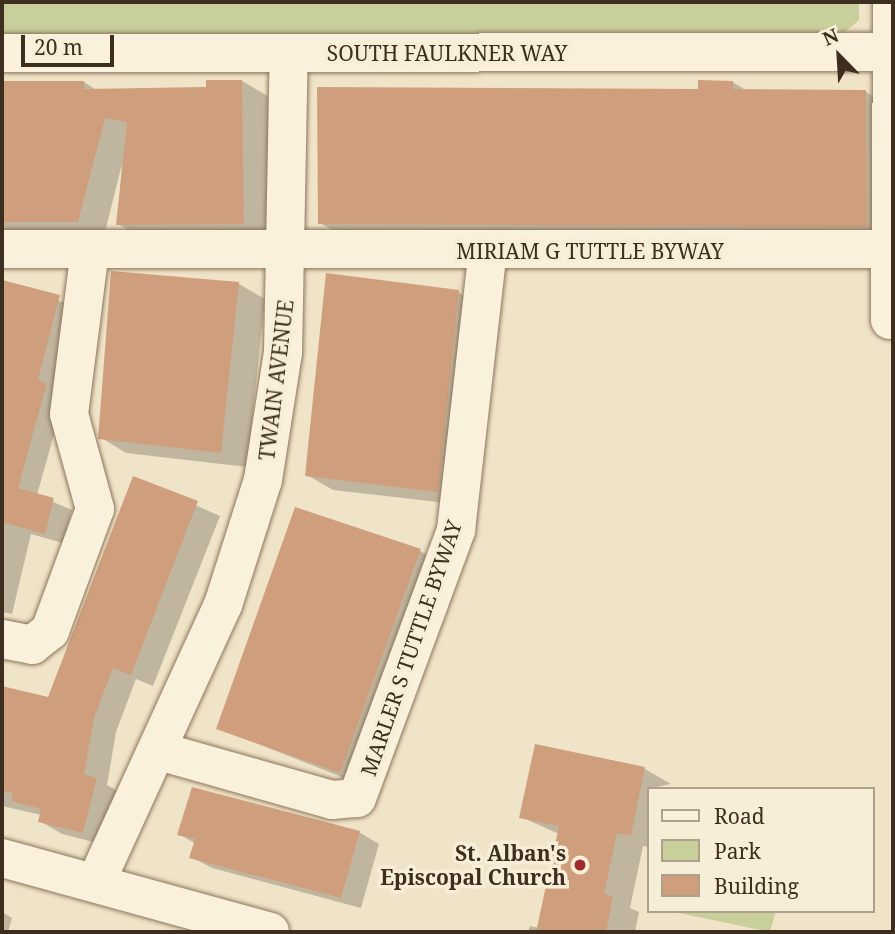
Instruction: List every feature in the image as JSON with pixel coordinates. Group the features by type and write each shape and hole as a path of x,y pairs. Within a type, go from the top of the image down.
{"street":[{"path":"890,320 892,2"},
{"name":"SOUTH FAULKNER WAY","path":"2,53 892,52"},
{"name":"TWAIN AVENUE","path":"96,882 159,751 223,605 263,480 283,353 289,251 289,54"},
{"name":"MIRIAM G TUTTLE BYWAY","path":"2,249 891,249"},
{"path":"2,639 32,645 50,631 95,509 69,414 90,249"},
{"name":"MARLER S TUTTLE BYWAY","path":"159,751 332,800 357,798 456,530 488,250"},
{"path":"2,859 96,882 270,932"}],"green space":[{"path":"2,2 859,2 859,20 839,37 2,38"},
{"path":"679,913 775,913 770,932"}],"building":[{"path":"206,80 242,80 244,224 116,225 127,122 105,118 78,222 2,222 2,81 84,81 84,89 206,87"},
{"path":"698,80 733,81 733,89 866,90 867,227 318,224 317,87 698,89"},
{"path":"111,271 239,282 221,453 98,439"},
{"path":"326,273 459,290 438,492 305,476"},
{"path":"2,280 60,295 38,380 47,383 18,488 54,498 45,534 2,522"},
{"path":"133,476 198,501 131,675 113,668 94,718 84,774 97,778 83,833 38,822 41,809 11,801 13,793 2,791 2,686 48,697"},
{"path":"295,507 421,549 340,773 216,729"},
{"name":"St. Alban's Episcopal Church","path":"535,744 645,767 631,836 617,833 604,894 613,896 606,932 536,932 559,826 519,818"},
{"path":"192,787 360,831 341,898 189,858 195,839 177,835"}],"place":[{"name":"St. Alban's Episcopal Church","path":"580,865"}]}
